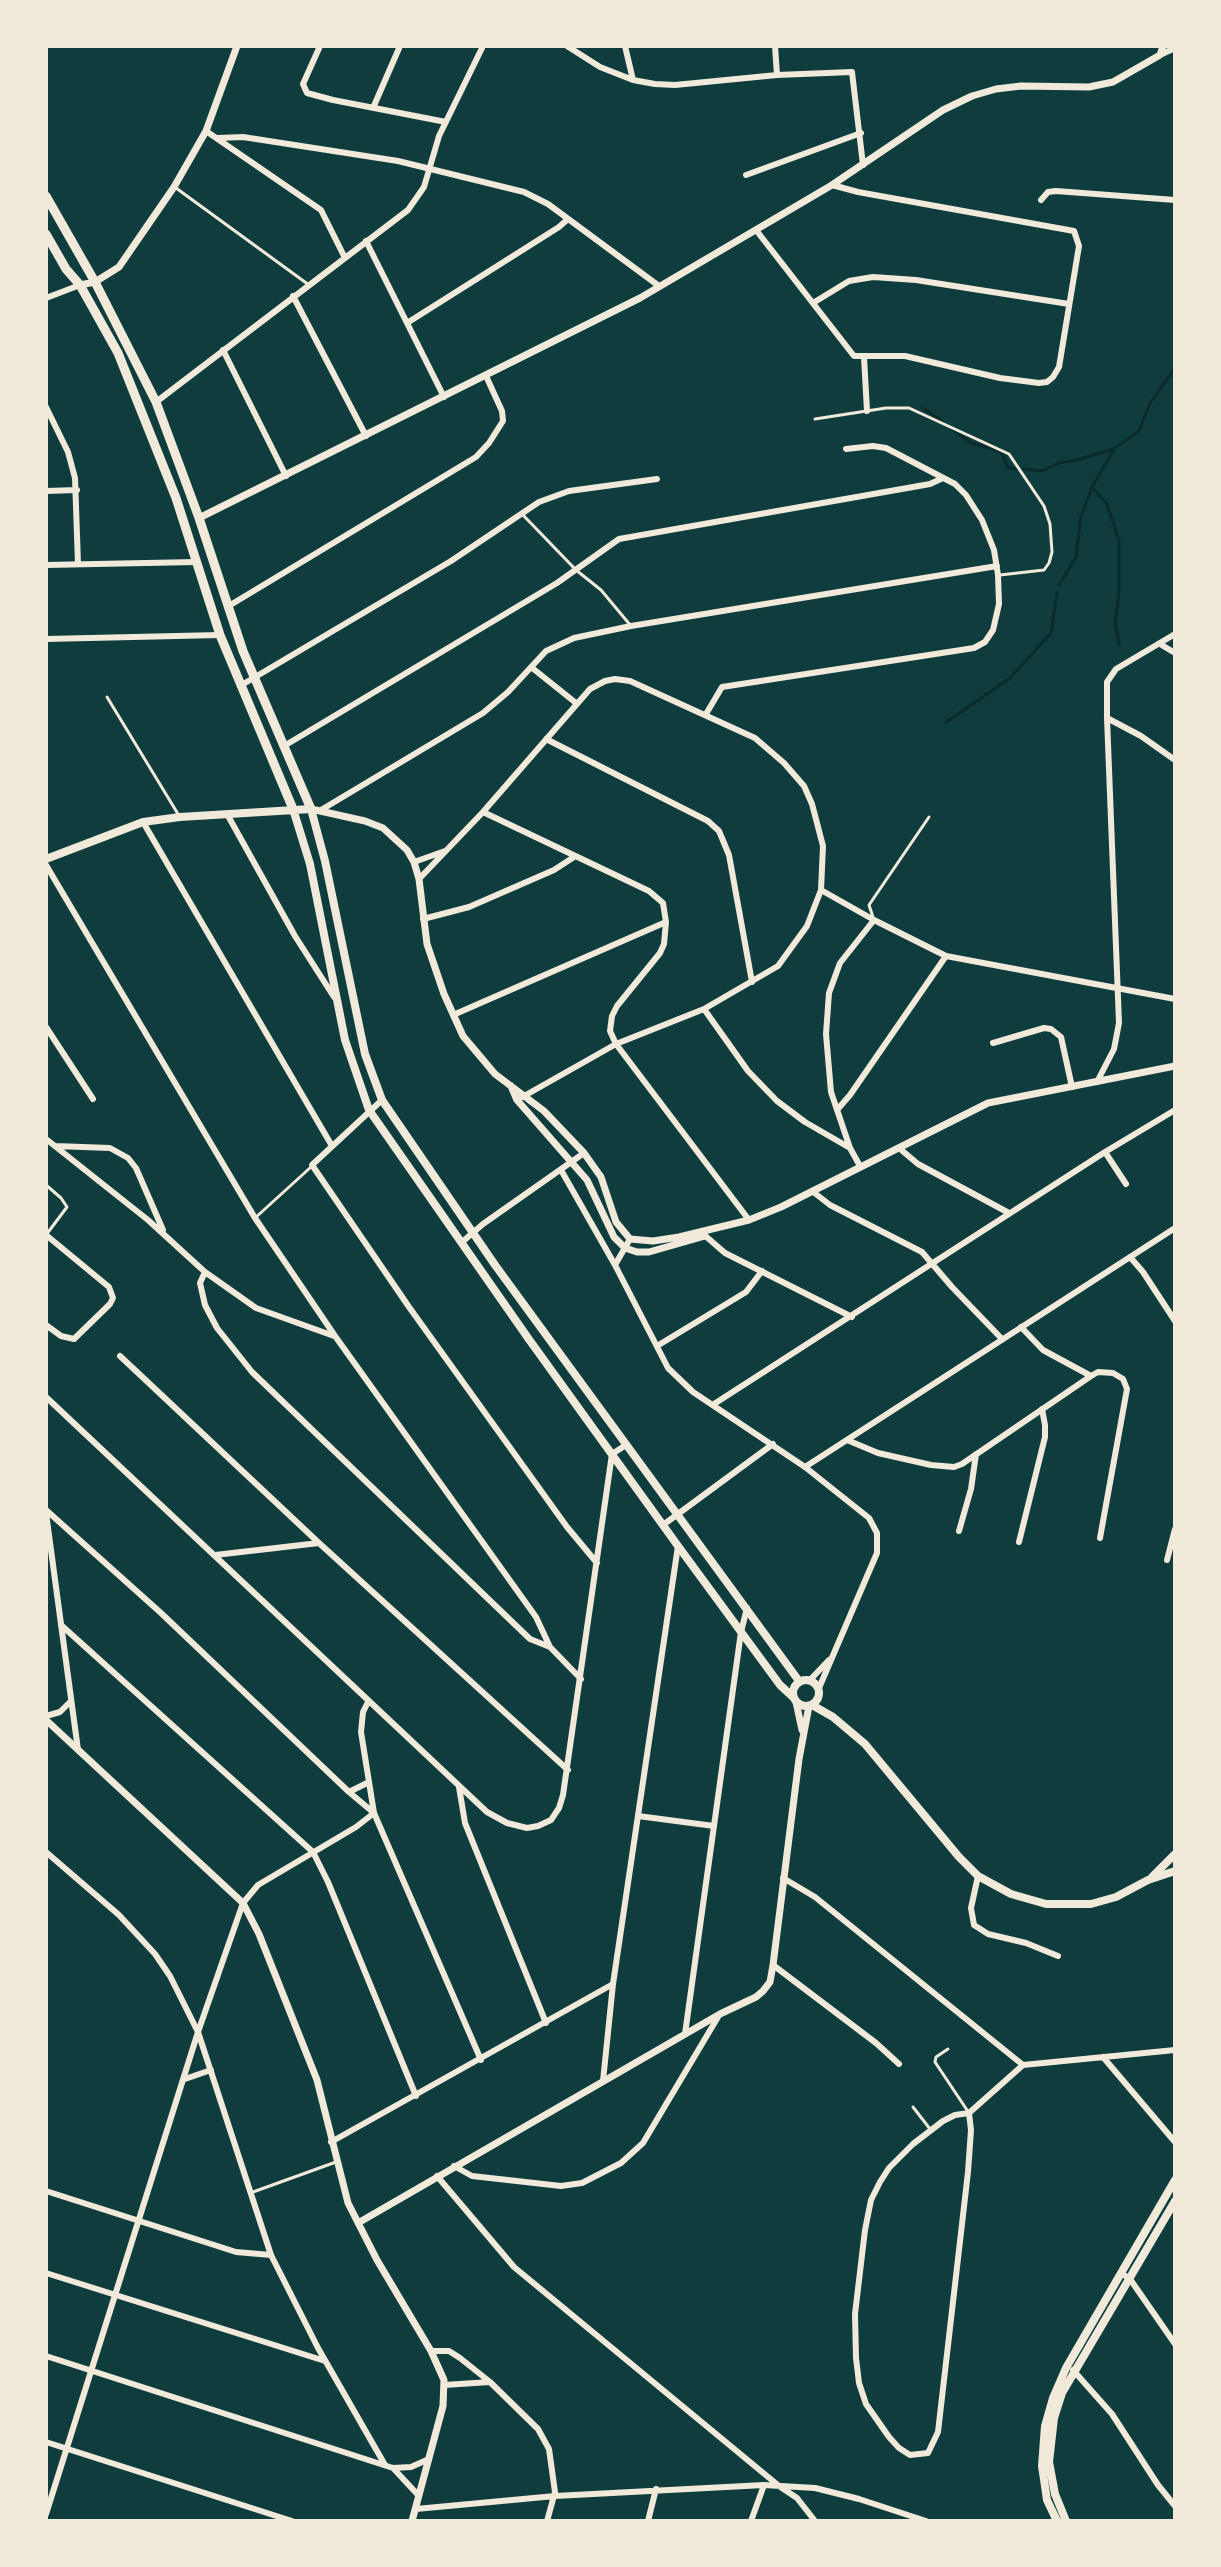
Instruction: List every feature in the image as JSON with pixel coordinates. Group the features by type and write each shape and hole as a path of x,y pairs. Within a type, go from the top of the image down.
{"main road":[{"path":"46,196 95,282 156,402 254,679 283,746 316,810 365,1054 382,1100 495,1265 799,1681"},
{"path":"46,234 66,269 80,285 118,353 176,498 220,635 293,809 309,862 345,1040 369,1110 461,1243 780,1685 794,1699 815,1699"},
{"path":"46,859 143,822 293,809 316,810"},
{"path":"794,1699 794,1688 799,1681 810,1680 815,1699 865,1744 959,1857 978,1876 1026,1900 1091,1904 1116,1897 1148,1880 1175,1871"},
{"path":"1148,1880 1175,1854"},
{"path":"1066,2521 1051,2478 1049,2448 1054,2418 1062,2393 1076,2372 1175,2180"},
{"path":"1057,2521 1047,2500 1042,2450 1053,2398 1066,2368 1175,2201"}],"street":[{"path":"46,298 95,282 119,267 174,187 206,131 237,46"},
{"path":"320,46 303,84 307,93 446,122"},
{"path":"373,108 400,46"},
{"path":"156,402 418,200 446,122 483,46"},
{"path":"567,46 600,67 633,80 675,85 777,75 852,72 863,165"},
{"path":"625,46 633,80"},
{"path":"775,46 777,75"},
{"path":"1160,55 1163,46"},
{"path":"199,518 486,376 659,286 832,185 943,110 972,96 1021,86 1102,85 1136,71 1175,48"},
{"path":"206,131 321,210 345,258"},
{"path":"746,175 861,133"},
{"path":"218,138 243,137 431,168 524,192 548,204 659,286"},
{"path":"756,230 854,356 905,356 1000,378 1047,382 1053,377 1059,367 1079,246 1077,233 832,185"},
{"path":"1041,200 1048,192 1056,191 1175,200"},
{"path":"1039,214 1039,224"},
{"path":"407,323 568,219"},
{"path":"366,241 444,397"},
{"path":"813,303 849,281 873,277 916,280 1069,304"},
{"path":"293,296 366,436"},
{"path":"223,350 286,476"},
{"path":"864,357 867,411"},
{"path":"227,607 476,457 500,427 504,416 486,376"},
{"path":"46,407 50,421 68,452 77,490 78,564"},
{"path":"706,714 722,687 974,648 988,639 996,621 997,566 982,520 961,490 883,447 846,449"},
{"path":"283,746 624,538 930,484 943,478"},
{"path":"240,686 451,561 539,502 569,491 657,479"},
{"path":"46,491 77,490"},
{"path":"46,565 196,562"},
{"path":"316,810 483,713 546,651 574,638 997,566"},
{"path":"1097,1082 1111,1058 1117,1038 1118,988 1107,682 1110,675 1175,634"},
{"path":"46,639 220,635"},
{"path":"1160,644 1175,653"},
{"path":"531,667 576,703"},
{"path":"419,879 483,812 576,703 605,681 622,679 755,738 784,763 804,786 820,827 824,870 821,890 807,926 778,966 704,1009 616,1044 521,1098"},
{"path":"1107,718 1141,736 1175,760"},
{"path":"546,739 708,821 719,831 729,855 752,982"},
{"path":"316,810 346,815 383,828 397,839 414,862 419,879 422,920 435,971 463,1036 495,1074 511,1086 573,1161 587,1180 614,1237 625,1248 637,1252 649,1252 749,1220 988,1103 1175,1066"},
{"path":"483,812 649,891 663,903 665,939 660,953 612,1016 610,1031 616,1044 749,1220"},
{"path":"227,814 295,936 339,1004"},
{"path":"143,822 332,1146"},
{"path":"414,862 448,850"},
{"path":"422,920 469,907 554,870 574,857"},
{"path":"46,865 255,1218 335,1336 536,1617 550,1647 581,1679"},
{"path":"821,890 946,956 1175,999"},
{"path":"860,1166 850,1148 831,1092 826,1034 829,993 840,963 874,920"},
{"path":"453,1015 666,922"},
{"path":"837,1110 946,956"},
{"path":"704,1009 748,1071 777,1101 805,1122 850,1148"},
{"path":"46,1027 93,1099"},
{"path":"993,1043 1044,1028 1051,1029 1061,1037 1072,1087"},
{"path":"521,1098 557,1122 584,1153 601,1177 616,1222 630,1239 653,1241 704,1234 725,1253 852,1317"},
{"path":"382,1100 312,1165 409,1307 567,1527 597,1563"},
{"path":"714,1404 1009,1213 1175,1110"},
{"path":"46,1139 164,1234 205,1272 256,1308 335,1336"},
{"path":"55,1146 110,1148 128,1158 136,1168 164,1234"},
{"path":"899,1148 918,1164 1009,1213"},
{"path":"1105,1152 1126,1184"},
{"path":"461,1243 584,1153"},
{"path":"358,2223 720,2014 756,1997 770,1982 803,1732 877,1553 878,1540 869,1518 805,1467 679,1381 668,1368 561,1170"},
{"path":"812,1191 830,1205 922,1252 1002,1339"},
{"path":"805,1467 1175,1228"},
{"path":"46,1235 109,1287 113,1298 74,1339 61,1336 46,1325"},
{"path":"615,1265 630,1239"},
{"path":"1130,1257 1175,1321"},
{"path":"657,1346 746,1292 762,1271"},
{"path":"205,1272 200,1283 211,1317 232,1351 530,1639 550,1647"},
{"path":"1021,1327 1043,1350 1091,1376"},
{"path":"120,1356 568,1770"},
{"path":"847,1440 878,1453 945,1467 962,1464 1091,1376 1098,1372 1113,1373 1123,1379 1127,1389 1100,1538"},
{"path":"46,1397 487,1812 507,1823 527,1828 551,1820 559,1808 568,1770 612,1454 626,1445"},
{"path":"1019,1542 1045,1437 1042,1409"},
{"path":"663,1525 773,1444"},
{"path":"959,1531 971,1489 976,1454"},
{"path":"46,1512 78,1750"},
{"path":"46,1512 161,1613 374,1813"},
{"path":"1167,1560 1175,1529"},
{"path":"215,1555 319,1543"},
{"path":"603,2081 613,1984 678,1546"},
{"path":"685,2034 741,1632 747,1608"},
{"path":"61,1625 313,1852 416,2096"},
{"path":"810,1680 831,1658"},
{"path":"794,1699 803,1732"},
{"path":"71,1701 60,1712 46,1718 243,1903 297,2025 317,2080 348,2203 431,2351 444,2385 443,2406 412,2521"},
{"path":"368,1702 361,1722 374,1813 481,2060"},
{"path":"349,1792 369,1782"},
{"path":"459,1786 465,1823 546,2023"},
{"path":"46,2514 198,2032 243,1903 258,1885 356,1827 374,1813"},
{"path":"638,1816 714,1826"},
{"path":"46,1852 119,1915 155,1954 170,1976 198,2032 271,2255 326,2361 389,2466 419,2496"},
{"path":"978,1876 971,1908 974,1925 988,1934 1026,1943 1058,1956"},
{"path":"783,1878 815,1897 1023,2065"},
{"path":"773,1965 899,2064"},
{"path":"331,2142 613,1984"},
{"path":"454,2166 472,2176 561,2186 582,2183 621,2163 643,2143 720,2014"},
{"path":"969,2113 968,2172 938,2432 928,2453 910,2455 899,2448 866,2404 859,2383 854,2335 871,2200 889,2168 931,2130 955,2115 969,2113 1023,2065 1175,2050"},
{"path":"1103,2057 1175,2142"},
{"path":"185,2079 211,2070"},
{"path":"437,2176 514,2267 797,2498 815,2521"},
{"path":"46,2191 236,2252 271,2255"},
{"path":"46,2273 326,2361"},
{"path":"1126,2276 1175,2344"},
{"path":"431,2351 449,2351 490,2382 538,2429 549,2449 555,2496 547,2521"},
{"path":"46,2356 389,2466 411,2467 429,2459"},
{"path":"1066,2368 1076,2372 1112,2414 1175,2506"},
{"path":"444,2385 490,2382"},
{"path":"46,2442 292,2521"},
{"path":"751,2521 764,2485"},
{"path":"416,2509 656,2489 764,2485 829,2492 926,2521"},
{"path":"648,2521 656,2489"}],"lane":[{"path":"174,187 309,285"},
{"path":"815,419 901,407 913,409 997,447 1014,458 1044,506 1052,539 1051,558 1044,570 998,575"},
{"path":"521,514 576,570 601,590 631,626"},
{"path":"107,697 180,817"},
{"path":"874,920 869,905 929,817"},
{"path":"255,1218 312,1165"},
{"path":"46,1185 67,1207 46,1235"},
{"path":"948,2049 936,2057 935,2062 969,2113"},
{"path":"913,2107 931,2130"},
{"path":"250,2194 336,2162"}],"waterway":[{"path":"1119,644 1115,623 1119,593 1119,540 1107,504 1092,487 1115,448 1139,431 1150,403 1175,368"},
{"path":"923,408 943,422"},
{"path":"951,428 971,443 1001,451 1008,468 1017,469"},
{"path":"1024,469 1042,471 1059,463 1113,449"},
{"path":"1059,585 1076,557 1081,516 1092,488"},
{"path":"946,722 1009,679 1051,633 1057,593"}]}
